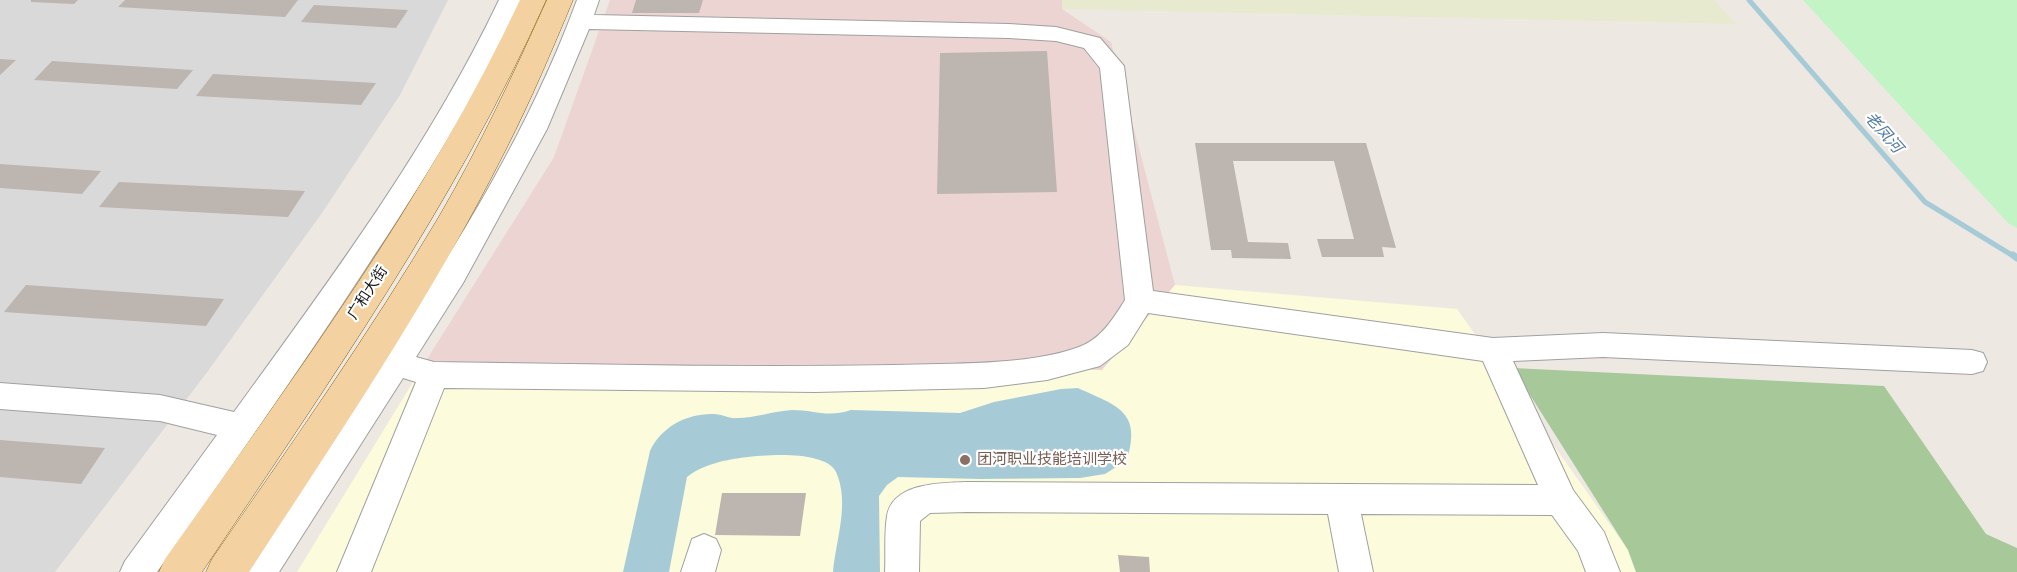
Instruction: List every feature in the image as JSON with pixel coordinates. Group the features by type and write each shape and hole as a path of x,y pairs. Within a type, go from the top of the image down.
{"main road":[{"name":"广和大街","path":"179,572 388,261 448,143 518,36 533,0"},
{"path":"226,572 313,443 481,172 509,147 533,65 576,7"}],"street":[{"path":"137,572 323,309 448,143 478,64 510,0"},
{"path":"395,363 434,375 815,379 984,375 1047,368 1089,357 1118,337 1140,302 1112,66 1092,43 1056,34 576,7"},
{"path":"260,572 453,275 509,147 448,143"},
{"path":"323,309 388,261"},
{"path":"1140,302 1493,350 1604,345 1972,362"},
{"path":"1493,350 1561,500 1592,543 1603,572"},
{"path":"354,572 434,375"},
{"path":"0,396 160,408 241,427"},
{"path":"902,572 904,514 924,499 979,497 1561,500"},
{"path":"1342,500 1356,572"}],"shaded area":[{"path":"0,0 448,0 400,95 322,213 208,371 55,572 0,572"},
{"path":"610,0 1062,0 1062,9 1111,42 1175,285 1103,370 862,366 424,364 554,157"},
{"path":"1062,0 1715,0 1736,24 1062,9"},
{"name":"团河职业技能培训学校","path":"1175,285 1457,309 1628,550 1636,572 297,572 424,364 862,366 1102,370"}],"green space":[{"path":"1803,0 2017,0 2017,228 2008,223"},
{"path":"1513,368 1884,386 1986,534 2017,548 2017,572 1636,572 1628,550"}],"water":[{"path":"1078,388 1123,412 1131,431 1127,460 1105,474 1080,478 898,477 887,485 879,496 880,572 833,572 842,509 842,496 836,472 828,464 815,459 780,455 727,460 704,467 687,477 669,572 623,572 650,451 668,428 685,419 704,414 744,418 792,410 828,414 851,410 960,413 994,402 1061,389"}],"building":[{"path":"31,0 78,0 74,4 31,2"},
{"path":"125,0 298,0 285,17 118,7"},
{"path":"636,0 703,0 699,13 632,13"},
{"path":"314,5 408,10 396,28 301,22"},
{"path":"1047,51 1057,192 937,194 940,53"},
{"path":"0,59 16,60 0,75"},
{"path":"52,61 193,70 177,89 34,80"},
{"path":"213,74 376,83 361,105 196,96"},
{"path":"1195,143 1366,143 1396,248 1382,247 1384,257 1322,257 1317,239 1354,239 1334,161 1233,161 1248,242 1288,243 1291,259 1232,258 1231,250 1211,250"},
{"path":"0,164 101,171 82,194 0,188"},
{"path":"119,182 305,191 288,217 99,207"},
{"path":"26,285 224,299 206,326 4,312"},
{"path":"0,440 105,448 81,484 0,477"},
{"path":"722,493 806,493 800,536 715,535"},
{"path":"1118,555 1149,557 1150,572 1120,572"}],"waterway":[{"name":"老凤河","path":"1749,0 1925,202 2015,257"},
{"name":"老凤河","path":"2013,255 2017,258"}],"place":[{"name":"团河职业技能培训学校","path":"965,460"}]}
